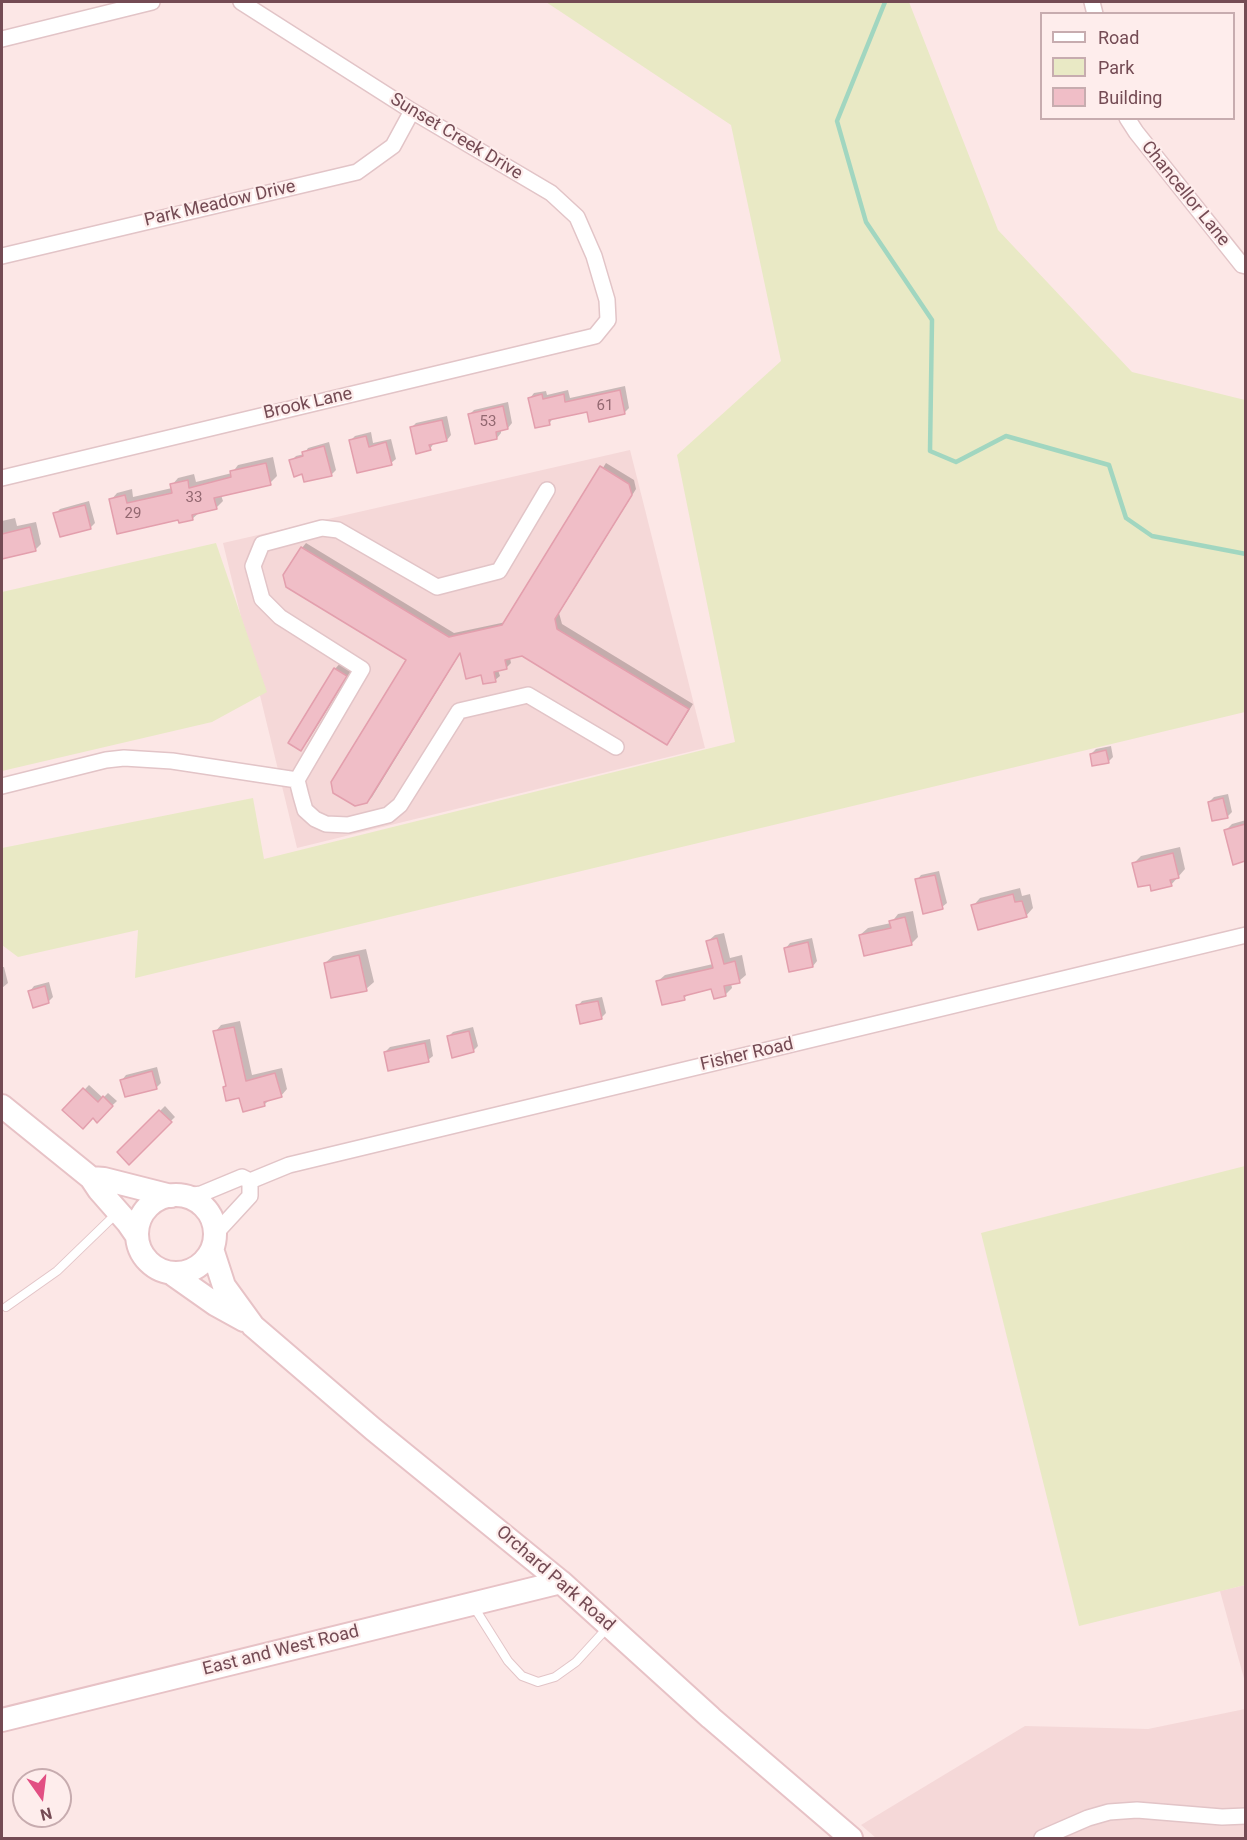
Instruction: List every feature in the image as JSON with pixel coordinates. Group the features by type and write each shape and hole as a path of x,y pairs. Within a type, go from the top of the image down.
{"main road":[{"path":"2,1106 91,1178 137,1236"},
{"path":"91,1178 178,1196 202,1204 210,1214 215,1226 214,1242 204,1262 194,1269 182,1273 171,1273 157,1268 147,1260 140,1249 137,1236 138,1223 153,1202 178,1196"},
{"name":"Orchard Park Road","path":"214,1242 224,1286 253,1326"},
{"name":"Orchard Park Road","path":"171,1273 215,1304 253,1326 373,1429 561,1582 711,1718 851,1839"},
{"name":"East and West Road","path":"2,1720 561,1582"}],"street":[{"path":"2,39 152,2"},
{"name":"Sunset Creek Drive","path":"242,2 412,111 551,193 577,217 594,256 608,300 608,320"},
{"name":"Park Meadow Drive","path":"2,256 357,172 393,146 412,111"},
{"name":"Chancellor Lane","path":"1128,120 1245,266"},
{"name":"Brook Lane","path":"2,478 595,336 608,320"},
{"path":"547,490 499,571 437,587 338,530 322,528 262,544 253,567 262,599 280,617 362,669 297,780 305,810 315,819 326,824 348,825 388,815 400,805 459,711 528,695 616,747"},
{"path":"2,786 106,760 124,758 172,761 297,780"},
{"name":"Fisher Road","path":"178,1196 201,1194 242,1178 250,1181 289,1165 1245,935"},
{"path":"214,1242 250,1196 250,1181"},
{"path":"1042,1839 1088,1818 1109,1812 1137,1810 1222,1817 1245,1816"}],"lane":[{"path":"6,1307 57,1271 118,1212"},
{"path":"472,1604 508,1661 522,1676 538,1682 555,1677 576,1662 609,1626"}],"shaded area":[{"path":"630,450 705,748 297,848 223,543"},
{"path":"1245,1585 1245,1682 1220,1591"},
{"path":"1245,1709 1245,1838 876,1838 861,1825 1025,1726 1148,1729"}],"green space":[{"path":"546,2 909,2 998,230 1132,372 1245,400 1245,712 135,978 138,930 18,957 2,945 2,848 253,798 264,859 735,742 677,455 781,361 731,125"},
{"path":"216,543 267,692 212,722 2,771 2,592"},
{"path":"1245,1166 1245,1585 1079,1626 981,1233"}],"building":[{"path":"620,390 625,414 589,422 587,412 549,420 550,425 535,428 528,398 542,394 543,399 564,394 565,402"},
{"path":"503,406 508,429 496,432 497,439 475,444 468,414"},
{"path":"442,420 447,441 429,445 431,450 416,454 410,427"},
{"path":"366,436 369,447 386,442 392,465 357,473 349,440"},
{"path":"324,446 332,476 304,482 302,474 294,477 289,460 303,456 302,452"},
{"path":"266,463 271,485 214,498 217,509 192,515 193,520 179,523 178,520 117,534 109,499 125,495 127,503 172,493 170,484 188,480 189,488 231,477 230,471"},
{"path":"600,466 629,484 632,495 555,619 557,629 689,709 667,745 522,656 505,660 507,669 494,672 496,682 483,684 481,675 466,679 460,653 367,803 355,806 333,793 331,782 406,660 286,587 283,575 301,547 449,637 502,625"},
{"path":"85,505 91,529 60,537 53,513"},
{"path":"30,527 36,551 2,559 2,534"},
{"path":"334,668 347,676 301,751 288,743"},
{"path":"1106,750 1109,763 1092,766 1090,754"},
{"path":"1223,798 1228,818 1212,821 1208,802"},
{"path":"1245,824 1245,861 1233,865 1224,830"},
{"path":"1173,853 1179,878 1170,880 1172,886 1151,891 1150,885 1138,887 1132,863"},
{"path":"935,875 943,909 923,914 915,879"},
{"path":"1013,894 1015,902 1022,901 1027,917 978,930 971,905"},
{"path":"905,917 912,945 864,956 859,935 891,928 889,921"},
{"path":"717,938 724,964 735,961 740,983 724,986 726,996 714,999 711,989 684,996 685,1000 662,1005 656,981 713,968 706,941"},
{"path":"808,942 813,967 789,972 784,948"},
{"path":"359,955 367,991 331,998 324,963"},
{"path":"45,986 49,1003 33,1008 28,991"},
{"path":"598,1001 602,1019 580,1024 576,1005"},
{"path":"234,1027 246,1081 275,1073 282,1097 264,1102 265,1106 243,1112 239,1098 226,1101 223,1087 226,1086 213,1031"},
{"path":"469,1031 474,1052 452,1058 447,1036"},
{"path":"425,1043 429,1062 388,1071 384,1052"},
{"path":"152,1071 157,1089 125,1097 120,1080"},
{"path":"83,1088 98,1102 103,1096 113,1106 97,1123 93,1118 83,1129 62,1110"},
{"path":"159,1110 172,1122 129,1165 117,1152"}],"waterway":[{"path":"885,2 837,121 866,222 932,320 930,451 956,462 1006,436 1109,465 1126,518 1152,536 1246,554"}]}
